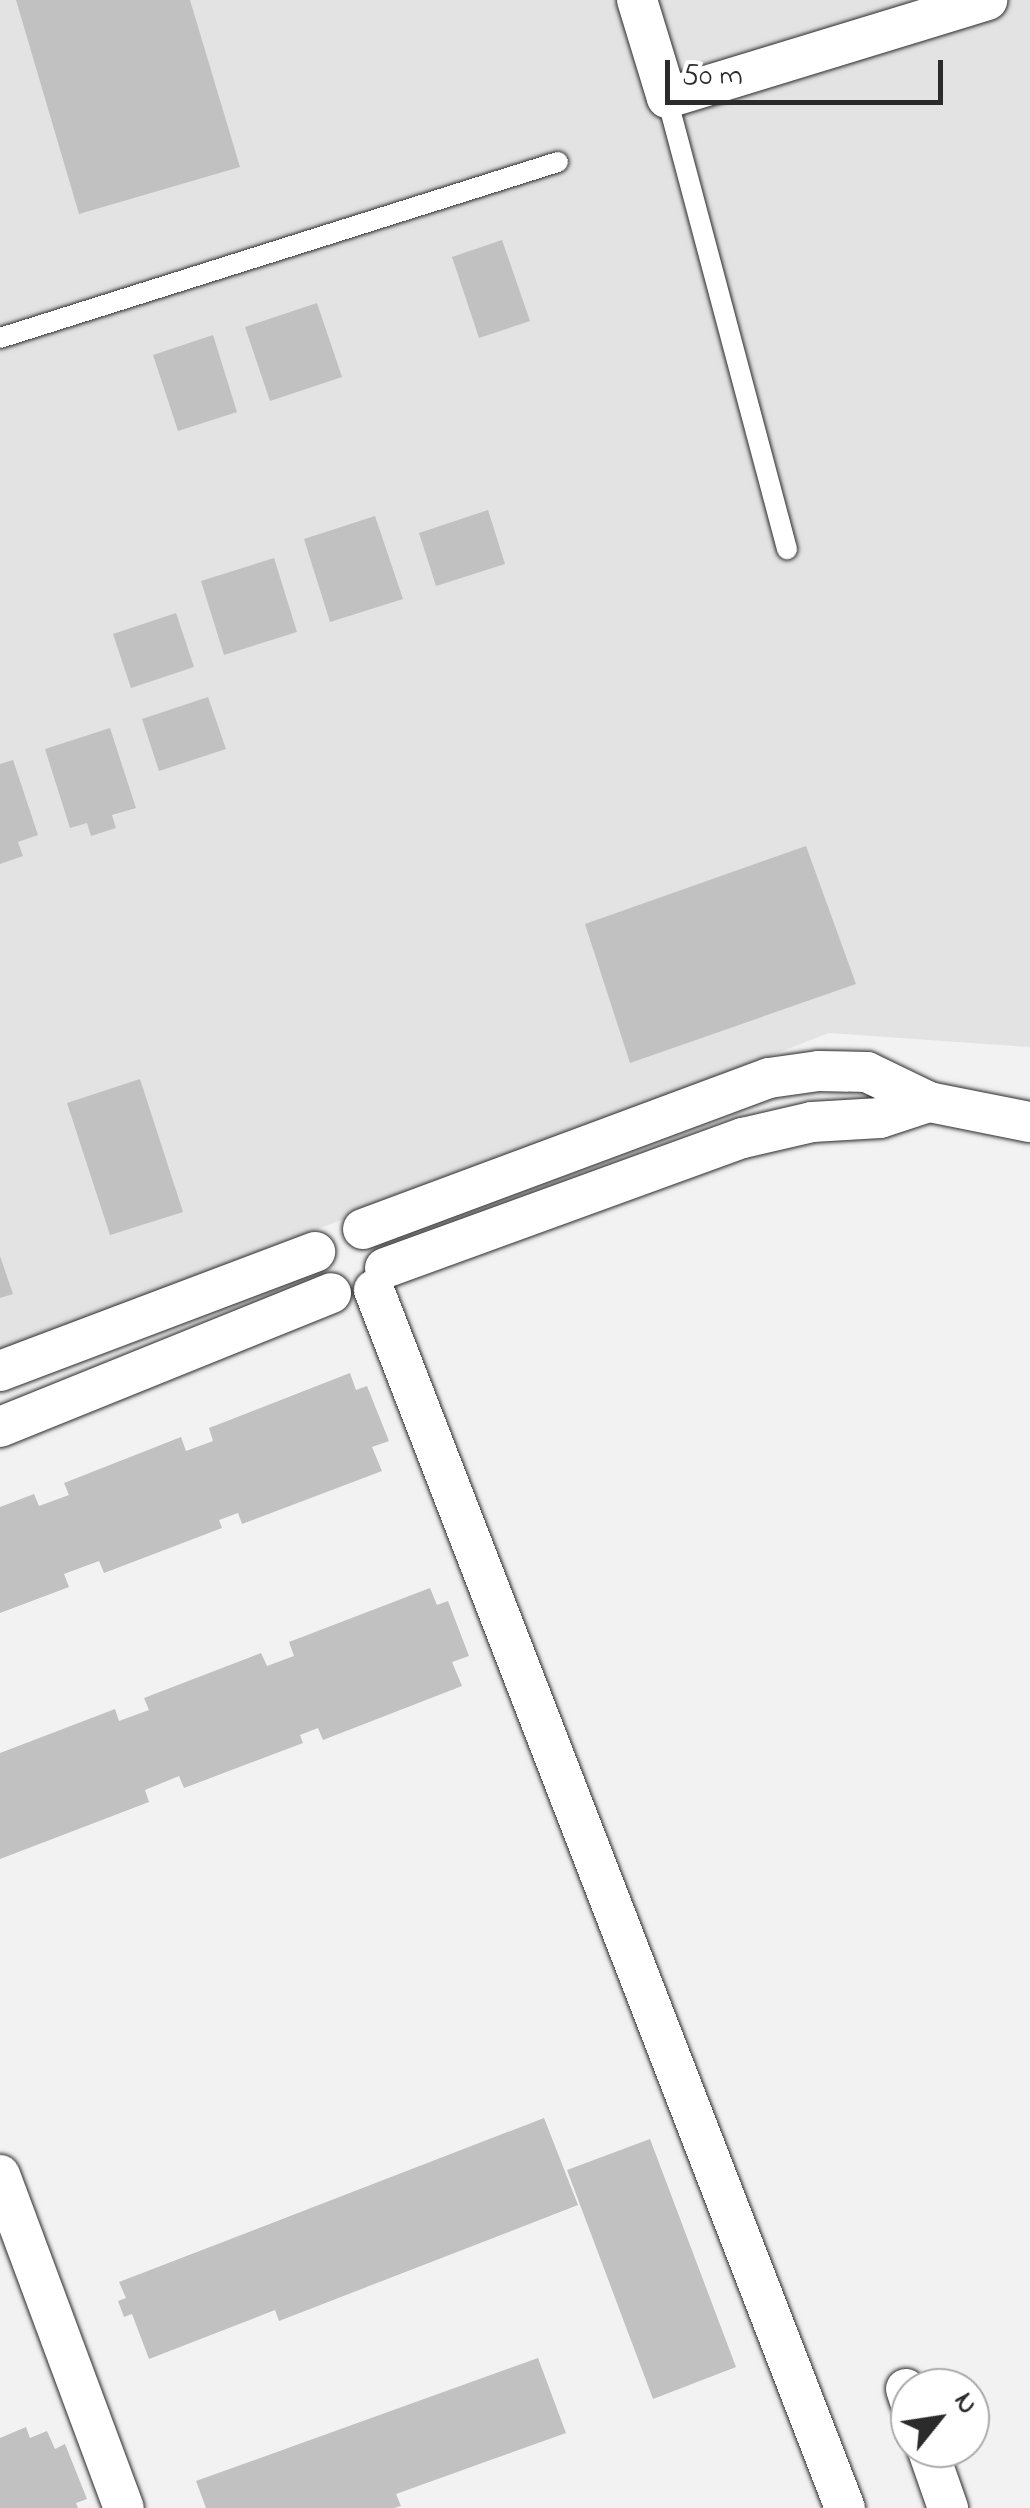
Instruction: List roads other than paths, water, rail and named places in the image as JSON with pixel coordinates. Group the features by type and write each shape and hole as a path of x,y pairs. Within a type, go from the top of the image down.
{"street":[{"path":"637,0 667,98 987,0"},
{"path":"0,1371 315,1252 328,1233 351,1227 363,1229 769,1078 819,1070 868,1072 929,1102 1030,1122"},
{"path":"0,1427 330,1294 353,1299 380,1279 743,1138 812,1122 880,1118 929,1102"},
{"path":"363,1229 381,1244 380,1279 845,2508"},
{"path":"315,1252 316,1275 330,1294"},
{"path":"0,2176 124,2508"},
{"path":"934,2468 948,2508"}],"lane":[{"path":"667,98 787,549"},
{"path":"0,338 558,162"}]}
